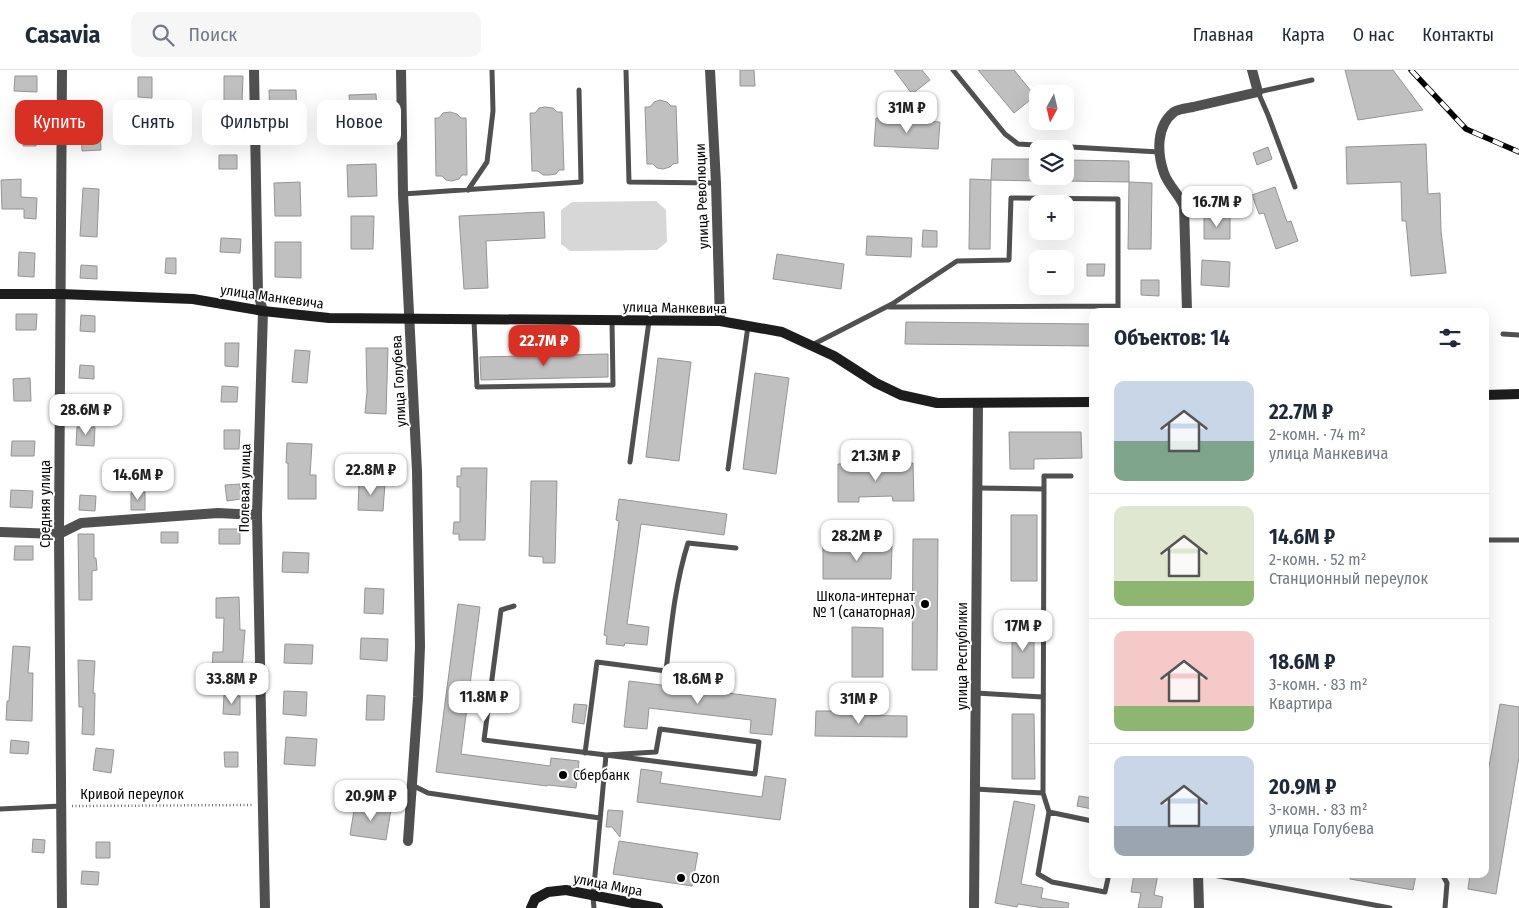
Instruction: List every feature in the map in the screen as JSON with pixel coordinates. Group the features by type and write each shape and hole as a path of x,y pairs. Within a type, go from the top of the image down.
{"street":[{"name":"Средняя улица","path":"62,70 59,534 62,908"},
{"name":"Полевая улица","path":"254,70 258,293 263,311 257,515 265,908"},
{"name":"улица Голубева","path":"401,70 403,194 416,471 420,646 408,841"},
{"name":"улица Революции","path":"710,70 720,321"},
{"path":"1187,308 1184,206 1181,198 1164,173 1159,152 1160,134 1163,125 1175,112 1258,92 1252,70"},
{"name":"улица Манкевича","path":"0,294 60,294 193,299 263,311 329,318 720,321 782,332 834,356 876,383 902,395 937,403 1089,402"},
{"path":"1489,395 1519,394"},
{"name":"улица Республики","path":"974,908 978,404"},
{"path":"0,532 59,534 81,522 218,513 257,515"},
{"path":"1198,878 1199,908"},
{"name":"улица Мира","path":"530,908 535,899 548,892 566,890 593,897 658,908"}],"lane":[{"path":"468,190 487,162 493,111 492,70"},
{"path":"626,70 630,182 716,183"},
{"path":"954,70 1006,134 1018,144 1159,152"},
{"path":"1295,187 1258,92 1312,80"},
{"path":"403,194 581,182 579,90"},
{"path":"811,345 886,307 957,261 1010,260 1011,198 1118,199 1118,308"},
{"path":"886,307 1089,309"},
{"path":"474,320 477,387 613,384 612,320"},
{"path":"630,462 649,320"},
{"path":"728,469 748,326"},
{"path":"1503,334 1519,335"},
{"path":"1071,476 1044,476 1043,793 1048,812 1038,874 1052,882 1105,892 1108,878"},
{"path":"977,488 1044,489"},
{"path":"1489,540 1519,540"},
{"path":"585,753 597,662 666,671 674,605 683,558 688,543 736,548"},
{"path":"514,606 501,610 499,616 484,740 755,774 760,742 660,729 656,752 606,754"},
{"path":"976,693 1043,697"},
{"path":"594,908 593,897 606,754"},
{"path":"412,785 428,793 600,818"},
{"path":"975,789 1043,793"},
{"name":"Кривой переулок","path":"0,809 61,806"},
{"path":"1048,812 1089,820"},
{"path":"1229,878 1390,908"},
{"path":"1444,878 1447,883"},
{"path":"1445,908 1448,878"}],"path":[{"name":"Кривой переулок","path":"61,806 264,805"}],"shaded area":[{"path":"656,201 666,210 667,242 657,250 570,251 561,244 561,210 572,202"}],"building":[{"path":"740,70 754,70 755,86 740,86"},
{"path":"894,70 922,70 930,80 912,94"},
{"path":"978,70 1014,70 1029,89 1029,101 1014,113"},
{"path":"1345,70 1393,70 1423,110 1358,120"},
{"path":"15,76 37,76 37,92 14,91"},
{"path":"224,76 243,76 242,100 224,100"},
{"path":"138,77 152,77 152,98 138,97"},
{"path":"269,90 296,90 296,100 269,100"},
{"path":"376,94 376,100 349,100 349,95"},
{"path":"660,100 667,102 671,106 676,106 678,163 663,169 657,168 653,164 647,164 645,107 650,107 654,102"},
{"path":"545,107 562,112 564,170 559,170 556,174 549,175 532,171 530,113 535,113 539,108"},
{"path":"443,113 457,114 461,118 466,118 467,175 462,175 459,179 452,181 446,180 442,176 436,176 435,118 439,118"},
{"path":"876,118 940,122 938,149 874,146"},
{"path":"1426,144 1428,194 1440,193 1441,231 1446,273 1411,276 1406,221 1402,221 1401,182 1347,184 1346,147"},
{"path":"82,145 101,145 101,150 82,151"},
{"path":"1268,147 1272,159 1257,165 1253,153"},
{"path":"219,155 237,155 237,169 219,169"},
{"path":"992,159 1029,159 1029,181 991,180"},
{"path":"1074,160 1129,161 1129,182 1074,181"},
{"path":"376,164 377,196 348,197 347,165"},
{"path":"21,179 21,197 37,198 36,219 24,218 24,209 2,209 1,180"},
{"path":"970,179 991,180 990,249 969,249"},
{"path":"300,182 301,216 275,216 274,183"},
{"path":"1129,182 1152,183 1151,249 1128,249"},
{"path":"1275,187 1287,222 1291,221 1298,241 1276,249 1264,213 1259,214 1252,195"},
{"path":"83,188 99,189 97,237 80,236"},
{"path":"544,212 545,238 486,241 488,288 464,289 459,216"},
{"path":"351,216 374,216 373,249 351,249"},
{"path":"1204,216 1230,216 1230,239 1204,239"},
{"path":"923,230 937,231 937,247 922,247"},
{"path":"867,236 912,238 911,257 866,255"},
{"path":"221,238 241,239 240,253 220,252"},
{"path":"275,242 301,242 301,278 275,277"},
{"path":"19,252 35,253 34,277 18,276"},
{"path":"777,254 844,264 841,289 773,279"},
{"path":"166,258 176,258 176,274 165,273"},
{"path":"1202,260 1230,262 1229,287 1201,285"},
{"path":"1087,264 1105,264 1104,276 1087,276"},
{"path":"81,265 97,266 97,279 80,278"},
{"path":"1141,280 1159,280 1159,296 1141,295"},
{"path":"16,314 37,314 36,330 16,330"},
{"path":"81,315 95,316 95,332 80,331"},
{"path":"906,322 1089,324 1089,346 905,344"},
{"path":"225,343 239,343 238,367 225,366"},
{"path":"366,348 388,348 386,414 365,413 367,392"},
{"path":"295,350 310,351 307,383 292,382"},
{"path":"608,354 608,377 481,380 480,357"},
{"path":"658,358 691,362 679,461 646,457"},
{"path":"80,365 94,366 94,379 79,378"},
{"path":"755,373 789,378 776,474 743,469"},
{"path":"30,378 31,401 14,401 13,379"},
{"path":"222,386 238,387 237,402 221,402"},
{"path":"77,427 95,427 94,446 76,445"},
{"path":"224,430 240,430 239,449 224,449"},
{"path":"1009,432 1081,432 1082,458 1034,459 1034,469 1010,469"},
{"path":"12,441 35,441 34,456 11,456"},
{"path":"287,443 312,444 310,475 316,475 316,499 288,499"},
{"path":"913,463 914,501 893,501 892,496 859,497 859,502 838,502 838,464"},
{"path":"461,468 487,468 485,540 459,540 459,534 453,534 454,522 460,522 460,487 457,487 457,476 461,476"},
{"path":"531,481 557,481 555,563 543,563 543,557 529,556"},
{"path":"359,482 385,483 383,511 358,510"},
{"path":"240,484 241,499 227,501 225,485"},
{"path":"11,490 33,491 32,508 10,507"},
{"path":"145,492 145,510 131,510 131,493"},
{"path":"80,495 96,496 95,511 79,510"},
{"path":"619,499 727,514 724,535 641,524 627,624 649,627 647,645 625,643 624,646 606,644 607,636 604,635 619,521 616,520"},
{"path":"1011,515 1037,515 1037,581 1011,581"},
{"path":"219,529 240,529 240,544 219,544"},
{"path":"161,532 178,532 178,543 161,543"},
{"path":"78,534 94,534 94,558 96,558 97,570 92,571 92,600 79,600"},
{"path":"913,539 938,539 937,670 912,670"},
{"path":"15,546 33,546 33,560 14,560"},
{"path":"823,546 892,546 891,579 823,579"},
{"path":"283,552 309,553 308,573 282,572"},
{"path":"365,588 384,589 383,614 364,613"},
{"path":"239,597 240,630 245,630 242,671 212,670 213,652 223,652 224,618 216,618 216,598"},
{"path":"458,604 480,607 461,754 550,766 551,758 579,761 576,788 436,772"},
{"path":"1012,626 1034,626 1034,678 1012,678"},
{"path":"852,627 883,628 883,677 852,677"},
{"path":"361,638 388,639 387,661 360,659"},
{"path":"285,644 313,645 312,664 284,663"},
{"path":"13,646 30,647 28,673 33,673 32,721 6,720"},
{"path":"78,660 95,661 93,693 95,693 94,735 82,734 83,707 79,707"},
{"path":"629,681 776,699 772,735 750,733 751,720 649,708 647,729 624,727"},
{"path":"284,691 307,692 306,716 283,714"},
{"path":"224,695 240,696 240,715 223,714"},
{"path":"367,695 385,696 384,720 366,720"},
{"path":"574,704 587,705 584,724 572,722"},
{"path":"1500,704 1519,707 1519,757 1496,894 1468,889 1469,878 1489,878 1489,766"},
{"path":"816,711 850,711 850,715 907,716 907,737 815,736"},
{"path":"1012,714 1034,714 1035,779 1012,779"},
{"path":"286,737 317,739 315,766 284,764"},
{"path":"11,740 29,742 28,754 10,753"},
{"path":"96,748 114,750 111,773 93,770"},
{"path":"224,752 238,752 238,767 225,767"},
{"path":"641,769 662,772 660,783 762,797 765,776 786,779 780,820 637,802"},
{"path":"1079,796 1089,798 1089,808 1077,806"},
{"path":"1014,801 1035,805 1021,884 1043,888 1041,898 1069,903 1068,908 1044,908 1018,904 1017,907 995,903"},
{"path":"355,804 391,809 386,840 350,835"},
{"path":"608,810 623,811 620,837 612,827 606,827"},
{"path":"33,839 45,840 44,853 32,852"},
{"path":"619,841 698,853 692,886 613,874"},
{"path":"96,842 110,842 110,858 96,858"},
{"path":"82,871 99,872 98,885 81,884"},
{"path":"1133,878 1157,878 1154,895 1163,897 1161,908 1138,908 1141,893 1131,892"},
{"path":"1350,878 1415,878 1413,890"}],"railway":[{"path":"1411,70 1466,129 1519,152"}],"place":[{"name":"Школа-интернат № 1 (санаторная)","path":"925,604"},
{"name":"Сбербанк","path":"563,775"},
{"name":"Ozon","path":"681,878"}]}
